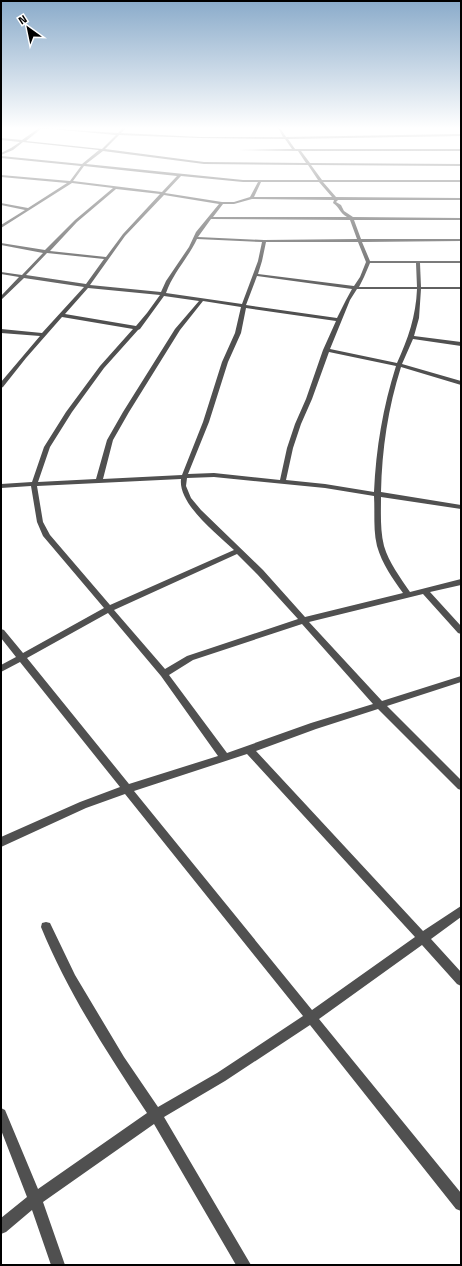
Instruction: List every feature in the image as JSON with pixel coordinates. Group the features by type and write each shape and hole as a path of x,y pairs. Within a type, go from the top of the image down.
{"street":[{"path":"1,227 63,187"},
{"path":"1,298 76,221 116,187"},
{"path":"117,187 222,203 234,203 252,198 461,199"},
{"path":"1,386 86,286 124,235 168,187"},
{"path":"252,198 257,187"},
{"path":"283,481 290,448 326,350 338,320 362,278 368,262 350,218 342,212 340,206 325,187"},
{"path":"222,203 208,218 195,238 172,275 163,294 138,328 102,367 69,412 47,447 34,485 40,522 47,536 164,674 225,758"},
{"path":"1,204 27,209"},
{"path":"208,218 461,219"},
{"path":"195,238 264,241 461,240"},
{"path":"264,241 256,275 244,306 238,333 225,362 206,422 184,478 183,486 188,498 199,512 304,620 380,705 461,786"},
{"path":"1,244 47,252 107,258"},
{"path":"368,262 461,262"},
{"path":"408,595 390,569 381,547 377,493 380,441 399,365 411,337 417,316 420,288 418,262"},
{"path":"1,273 86,286 163,294 338,320"},
{"path":"256,275 355,288 461,288"},
{"path":"99,480 110,440 126,412 178,329 202,300"},
{"path":"61,315 138,328"},
{"path":"1,331 43,335"},
{"path":"411,337 461,344"},
{"path":"326,350 399,365 461,383"},
{"path":"1,486 99,480 214,476 283,481 377,493 420,502 461,507"},
{"path":"1,669 109,609 238,551"},
{"path":"164,674 190,658 304,620 461,582"},
{"path":"425,590 461,631"},
{"path":"1,632 461,1204"},
{"path":"1,842 83,805 127,789 249,750 314,726 461,679"},
{"path":"249,750 461,980"},
{"path":"1,1227 35,1199 156,1115 221,1077 312,1017 461,912"},
{"path":"46,927 71,979 120,1061 156,1115 244,1265"},
{"path":"1,1114 35,1199 58,1265"}]}
